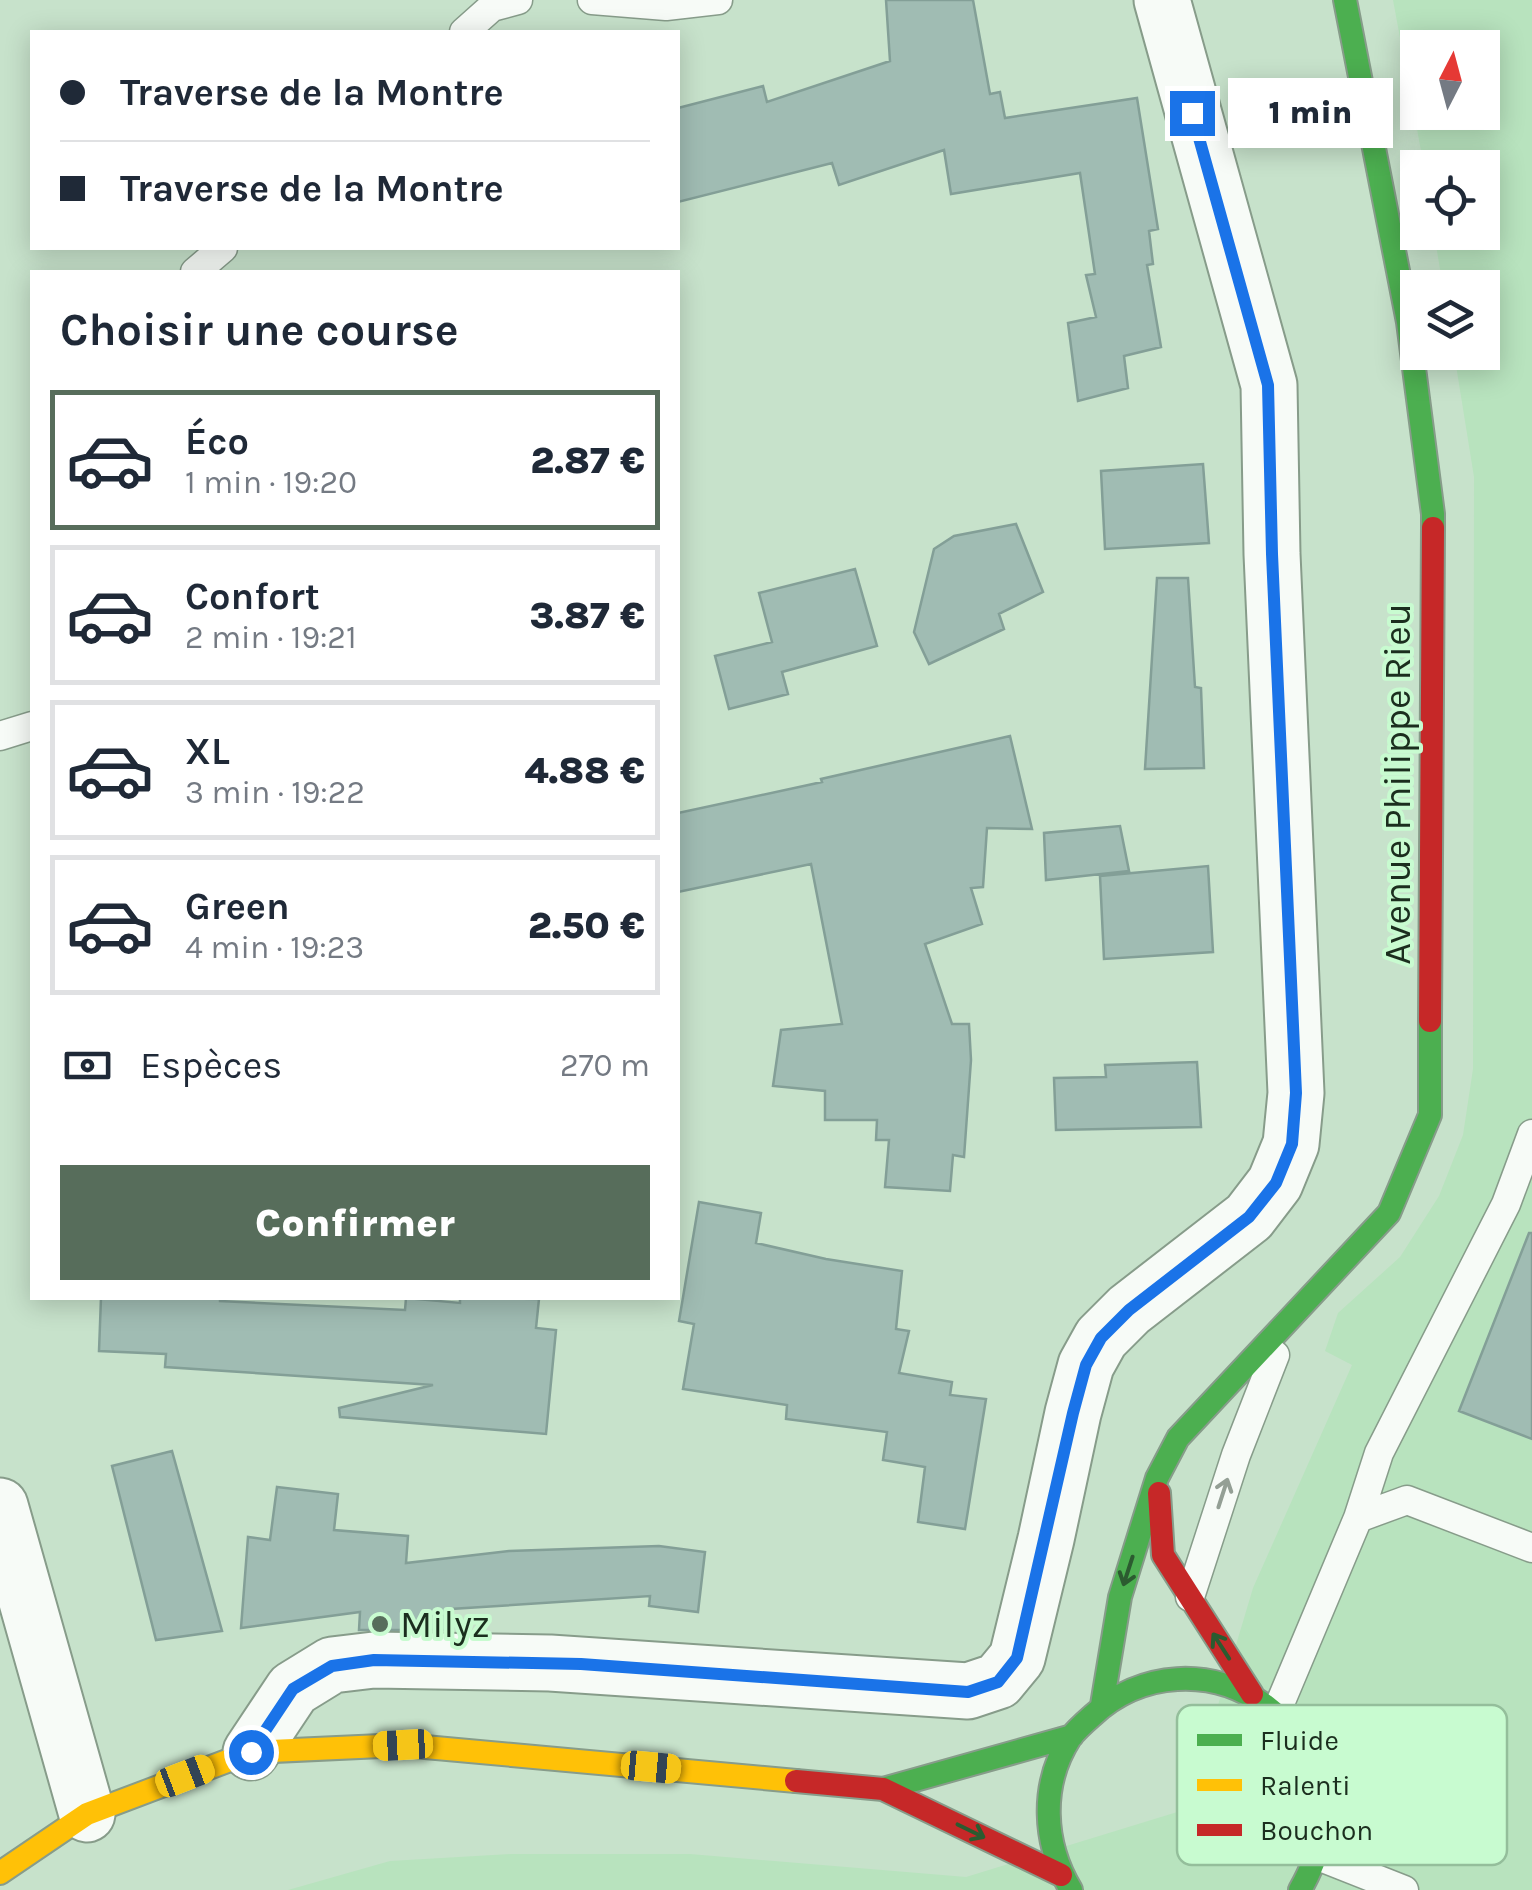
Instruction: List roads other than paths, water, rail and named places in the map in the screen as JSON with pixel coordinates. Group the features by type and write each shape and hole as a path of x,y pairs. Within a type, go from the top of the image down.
{"street":[{"path":"251,1752 293,1689 332,1666 374,1660 568,1664 968,1692 998,1682 1017,1658 1073,1413 1093,1351 1129,1310 1249,1217 1276,1183 1292,1144 1296,1093 1268,385 1162,0"},
{"name":"Avenue Philippe Rieu","path":"1102,1705 1120,1598 1157,1478 1178,1438 1389,1214 1430,1115 1433,514 1408,322 1345,0"},
{"path":"1157,1478 1164,1555 1252,1694"},
{"path":"0,1506 87,1814"},
{"path":"1066,1883 1048,1828 1051,1780 1072,1736 1102,1705 1137,1685 1176,1677 1215,1680 1252,1694 1266,1705"},
{"path":"0,1873 87,1814 251,1752 403,1745 883,1788 1072,1736"},
{"path":"883,1788 1066,1883"},
{"path":"1300,1890 1313,1865"}],"lane":[{"path":"466,30 492,7 518,0"},
{"path":"592,0 666,6 718,0"},
{"path":"197,270 221,250"},
{"path":"0,736 30,727"},
{"path":"1279,1705 1358,1518 1380,1453 1506,1204 1532,1134"},
{"path":"1189,1599 1236,1455 1291,1315"},
{"path":"1358,1518 1407,1500 1532,1548"},
{"path":"1341,1865 1404,1890"}],"place":[{"name":"Milyz","path":"380,1624"}]}
